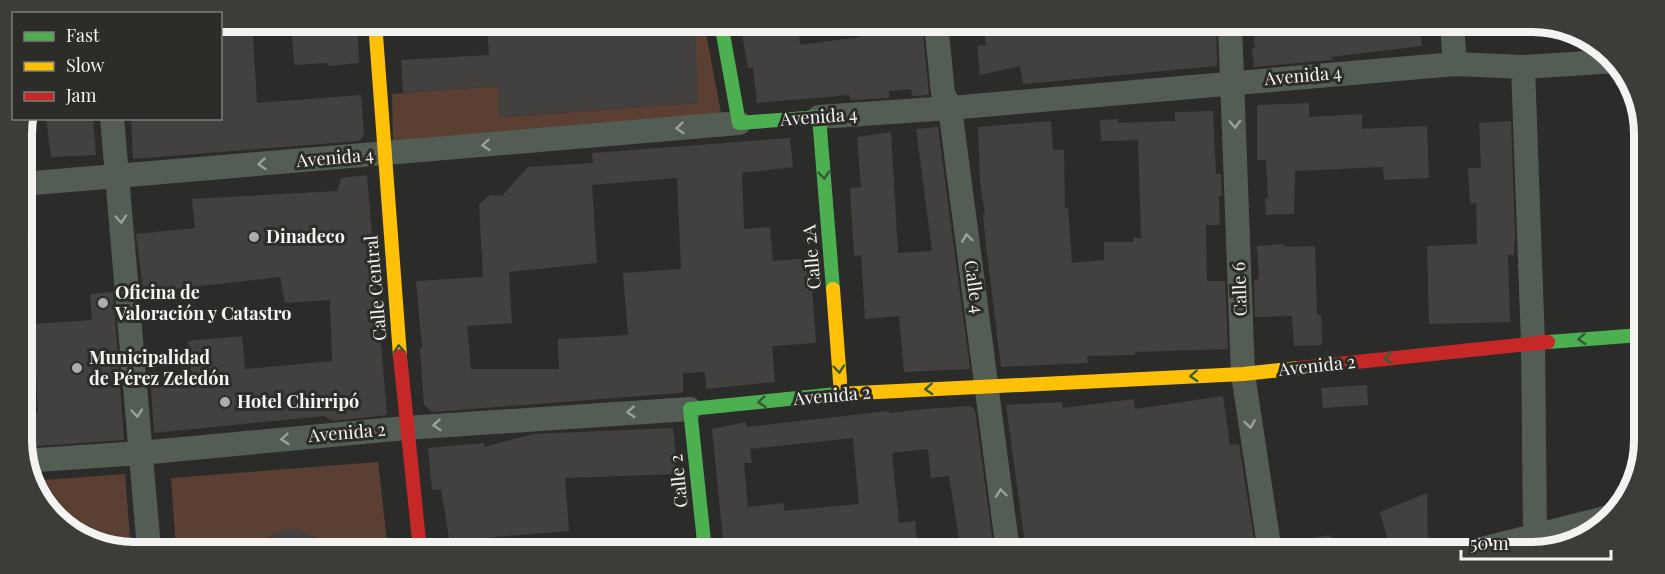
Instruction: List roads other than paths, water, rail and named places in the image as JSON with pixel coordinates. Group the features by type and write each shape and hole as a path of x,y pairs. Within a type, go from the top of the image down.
{"main road":[{"name":"Calle Central","path":"376,32 383,154 406,428 419,542"},
{"path":"723,32 739,123"},
{"name":"Avenida 4","path":"739,123 819,117"},
{"name":"Calle 2A","path":"819,117 841,394"},
{"name":"Avenida 2","path":"690,408 841,394 1243,374 1533,343 1634,336"},
{"name":"Calle 2","path":"690,408 704,542"}],"street":[{"name":"Calle 4","path":"937,32 943,93 950,108 1007,542"},
{"name":"Calle 6","path":"1230,32 1243,374 1268,542"},
{"path":"1453,32 1455,64"},
{"name":"Avenida 4","path":"819,117 950,108 1455,64 1523,67 1605,62"},
{"path":"1523,67 1533,343 1535,534"},
{"path":"112,120 148,542"},
{"name":"Avenida 4","path":"32,183 739,123"},
{"name":"Avenida 2","path":"33,460 140,453 406,428 690,408"},
{"path":"1506,542 1595,520"}],"place":[{"name":"Dinadeco","path":"254,237"},
{"name":"Oficina de Valoración y Catastro","path":"103,303"},
{"name":"Municipalidad de Pérez Zeledón","path":"77,368"},
{"name":"Hotel Chirripó","path":"225,402"}]}
